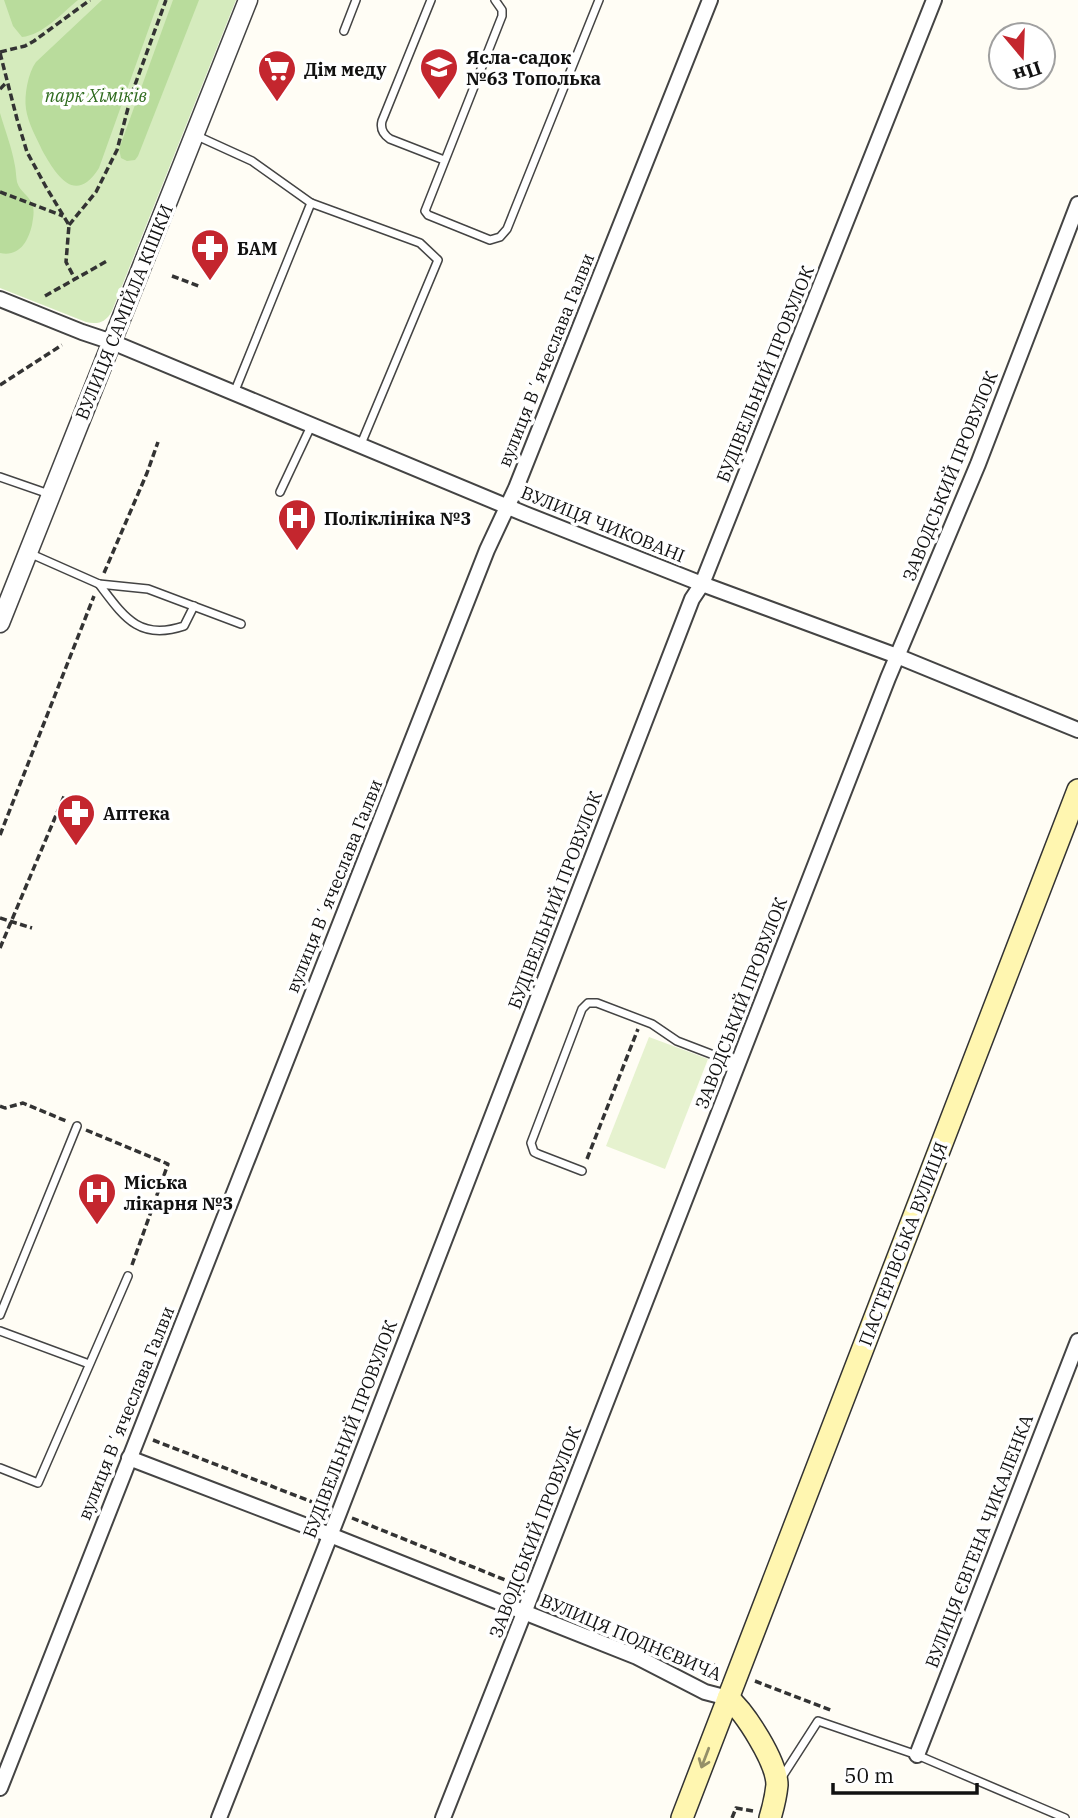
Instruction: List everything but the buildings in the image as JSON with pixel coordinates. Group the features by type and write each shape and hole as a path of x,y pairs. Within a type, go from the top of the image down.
{"main road":[{"name":"ПАСТЕРІВСЬКА ВУЛИЦЯ","path":"682,1818 1078,790"},
{"path":"728,1698 742,1711 775,1772 777,1785 766,1816"}],"street":[{"name":"ВУЛИЦЯ САМІЙЛА КІШКИ","path":"0,624 248,0"},
{"name":"вулиця Вʼячеслава Галви","path":"0,1788 483,562 508,507 710,0"},
{"name":"БУДІВЕЛЬНИЙ ПРОВУЛОК","path":"219,1818 692,599 702,584 934,0"},
{"name":"ЗАВОДСЬКИЙ ПРОВУЛОК","path":"443,1818 897,656 978,464 1078,204"},
{"name":"ВУЛИЦЯ ЧИКОВАНІ","path":"0,299 112,342 508,507 702,584 897,656 1078,730"},
{"name":"ВУЛИЦЯ ЄВГЕНА ЧИКАЛЕНКА","path":"916,1755 1078,1341"},
{"name":"ВУЛИЦЯ ПОДНЄВИЧА","path":"129,1458 637,1657 705,1692 728,1698"}],"lane":[{"path":"344,31 356,0"},
{"path":"430,0 382,121 382,128 390,139 444,160"},
{"path":"495,0 502,10 502,16 425,208 426,214 484,239 495,240 507,229 599,0"},
{"path":"194,135 252,161 311,203 419,243 438,260 361,444"},
{"path":"234,393 311,203"},
{"path":"280,492 312,424"},
{"path":"0,477 51,495"},
{"path":"28,553 99,584 148,589 241,624"},
{"path":"99,584 131,621 155,631 170,631 184,626 194,606"},
{"path":"583,1171 538,1154 532,1148 532,1139 582,1009 588,1003 597,1003 642,1020 677,1041 738,1065"},
{"path":"0,1315 77,1126"},
{"path":"0,1468 38,1483 128,1276"},
{"path":"0,1331 89,1364"},
{"path":"777,1785 818,1721 916,1755 1065,1818"}],"path":[{"path":"69,225 27,152 0,52 34,41 90,0"},
{"path":"75,279 66,262 69,225 96,192 117,150 136,82 166,0"},
{"path":"0,89 7,82"},
{"path":"0,192 64,217"},
{"path":"45,296 107,261"},
{"path":"172,275 201,287"},
{"path":"0,385 62,345"},
{"path":"0,835 158,442"},
{"path":"0,948 65,794"},
{"path":"0,918 32,928"},
{"path":"583,1171 642,1020"},
{"path":"605,1094 611,1097"},
{"path":"0,1106 5,1108 23,1103 168,1164 128,1276"},
{"path":"139,1434 723,1669"},
{"path":"732,1818 736,1808 766,1816"}],"green space":[{"name":"парк Хіміків","path":"0,0 236,0 112,311 101,322 86,322 0,288"},
{"path":"4,0 78,0 45,28 22,37 13,26"},
{"path":"102,0 159,0 99,168 82,185 74,186 60,177 42,150 27,114 26,91 36,62"},
{"path":"173,0 199,0 138,156 135,160 127,161 121,158 119,149"},
{"path":"0,113 17,182 31,201 34,212 28,237 22,247 7,254 0,253"},
{"path":"649,1037 708,1059 665,1169 606,1146"}],"place":[{"name":"Ясла-садок №63 Тополька","path":"439,101"},
{"name":"Дім меду","path":"277,103"},
{"name":"БАМ","path":"210,282"},
{"name":"Поліклініка №3","path":"297,552"},
{"name":"Аптека","path":"76,847"},
{"name":"Міська лікарня №3","path":"97,1226"}]}
